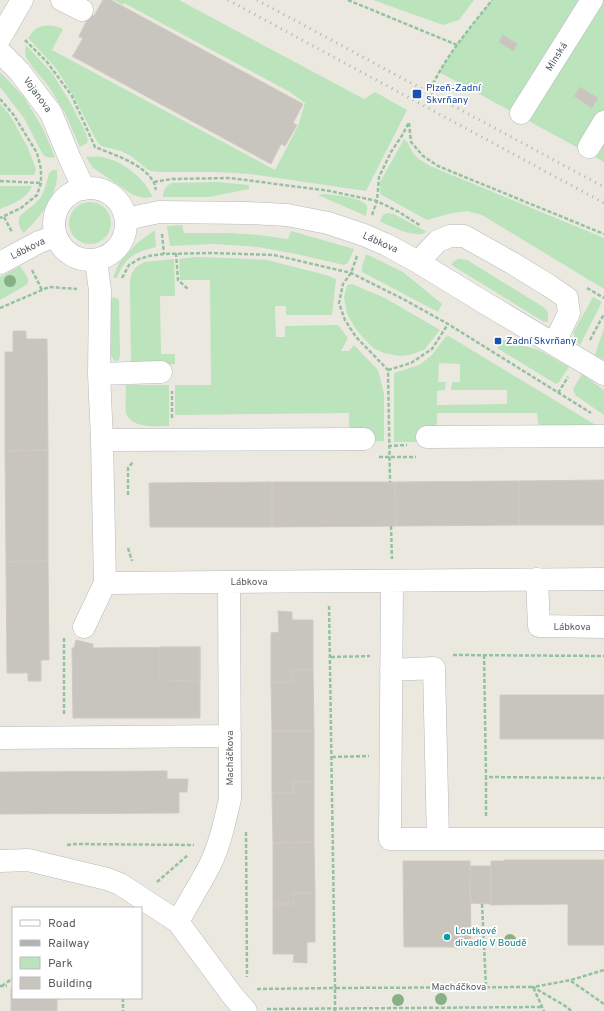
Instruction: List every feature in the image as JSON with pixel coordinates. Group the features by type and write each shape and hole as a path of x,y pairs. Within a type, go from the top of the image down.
{"street":[{"path":"4,31 22,0"},
{"path":"62,0 82,10"},
{"name":"Minská","path":"521,113 592,0"},
{"name":"Vojanova","path":"0,52 19,71 51,113 70,160 84,189"},
{"path":"589,147 604,122"},
{"path":"84,189 98,189 111,195 118,201 123,209 126,219 124,237 120,245 113,252 96,260 100,291 99,374 105,583 84,626"},
{"name":"Lábkova","path":"84,189 69,195 63,200 56,213 54,229 59,244 71,256 79,259 96,260"},
{"name":"Lábkova","path":"126,219 159,212 247,213 287,215 328,223 364,235 387,245 418,262 604,374"},
{"name":"Lábkova","path":"0,262 39,242 56,236"},
{"path":"418,262 438,241 450,236 464,236 518,267 567,298 569,313 554,344"},
{"path":"99,374 166,379"},
{"path":"426,437 604,436"},
{"path":"102,440 364,439"},
{"name":"Lábkova","path":"105,583 604,579"},
{"name":"Lábkova","path":"537,580 539,626 604,627"},
{"path":"392,581 390,839 604,839"},
{"name":"Macháčkova","path":"178,922 210,864 218,846 230,799 229,582"},
{"path":"391,663 434,668 438,838"},
{"path":"0,738 230,736"},
{"path":"0,861 28,860 107,879 120,884 178,922 232,995 255,1010"}],"path":[{"path":"348,0 457,45"},
{"path":"433,84 457,45 492,0"},
{"path":"4,31 47,62 72,96 95,147 128,160 145,171 154,182 158,197 164,254"},
{"path":"0,99 13,114 37,153 41,169 41,183 37,195 21,208 0,218"},
{"path":"390,482 388,370 356,337 345,320 339,303 343,284 351,274 377,201 379,177 391,152 409,122 411,142 423,156 438,166 604,234"},
{"path":"154,182 172,179 230,178 330,191 377,201"},
{"path":"0,182 41,183"},
{"path":"122,279 129,265 139,259 164,254 210,253 274,255 351,274 405,300 448,324 596,416"},
{"path":"176,254 178,280 188,289"},
{"path":"0,308 49,287 100,291"},
{"path":"388,370 411,363 432,350 448,324"},
{"path":"166,379 172,422"},
{"path":"364,439 368,446 425,445 426,437"},
{"path":"376,457 417,457"},
{"path":"128,499 128,468 134,461"},
{"path":"391,526 392,581"},
{"path":"128,546 131,561 137,564"},
{"path":"329,581 335,1010"},
{"path":"64,738 64,633 84,626"},
{"path":"452,655 604,656"},
{"path":"484,655 486,839"},
{"path":"330,656 391,663"},
{"path":"332,757 390,756"},
{"path":"486,777 604,778"},
{"path":"246,830 247,981"},
{"path":"63,845 197,845 194,848"},
{"path":"152,886 192,852"},
{"path":"482,904 486,987"},
{"name":"Macháčkova","path":"255,989 533,987 571,980 604,970"},
{"path":"1,986 12,979"},
{"path":"571,980 604,1004"},
{"path":"1,986 7,986"},
{"path":"533,987 544,1011"},
{"path":"533,987 567,1007 571,1011"},
{"path":"123,999 123,1011"},
{"path":"255,1010 542,1007"}],"green space":[{"path":"114,0 179,0 364,99 375,92 407,110 366,191 250,174 151,171 131,156 121,151 101,146 96,140 73,95 55,67 28,38 37,28 50,26 63,29 52,50 275,170 298,126 305,103 290,92 124,3 123,5"},
{"path":"373,0 474,0 459,20 443,25"},
{"path":"492,0 604,0 604,162 439,72 457,45"},
{"path":"26,45 52,73 70,102 85,131 88,140 87,143 80,147 65,113 49,87 26,57"},
{"path":"0,72 24,97 43,129 55,157 51,158 42,153 24,118 0,87"},
{"path":"0,103 11,117 27,146 36,169 34,175 0,175"},
{"path":"404,139 413,153 430,166 604,238 604,289 482,215 467,211 452,213 427,220 380,194 380,182"},
{"path":"86,157 108,158 126,167 145,184 153,197 144,198 133,195 92,167"},
{"path":"53,170 57,170 57,179 52,196 37,220 24,233 19,225 20,216 41,197 49,173"},
{"path":"217,182 249,185 249,189 209,197 163,197 165,188 172,183"},
{"path":"0,186 32,186 30,191 23,198 0,209"},
{"path":"324,194 360,200 367,206 366,216 318,195"},
{"path":"90,202 105,208 111,223 105,238 90,244 75,238 69,223 75,208"},
{"path":"387,213 394,214 427,232 421,234 411,234 380,221 383,215"},
{"path":"182,225 184,233 231,233 288,239 291,231 354,249 348,263 344,265 258,247 214,244 170,246 167,226"},
{"path":"155,230 156,247 132,256 124,264 117,278 113,277 119,263 137,243"},
{"path":"366,254 403,272 442,304 438,312 362,272"},
{"path":"196,257 267,260 326,275 336,279 332,315 286,315 286,306 275,306 276,337 285,337 285,326 338,325 348,338 341,351 349,351 354,345 378,370 384,394 384,441 367,442 349,426 349,413 175,415 175,385 211,385 210,280 180,280 179,259"},
{"path":"174,259 175,296 160,296 161,354 175,354 175,364 131,365 130,280 132,273 135,268 144,262"},
{"path":"458,259 467,260 545,308 548,313 548,321 544,322 453,266 453,262"},
{"path":"20,266 28,278 28,283 0,300 0,277"},
{"path":"352,284 385,298 440,330 424,350 409,355 399,356 384,353 373,348 357,331 347,314 344,297 347,285"},
{"path":"114,297 119,300 120,354 119,360 115,361 111,356 111,300"},
{"path":"593,297 602,302 580,345 575,339 574,331"},
{"path":"604,328 604,360 595,355"},
{"path":"447,335 599,427 540,427 537,413 437,413 437,423 423,442 394,442 394,373 419,365 431,356","holes":["439,363 460,364 460,382 452,382 451,390 507,390 507,404 437,405 437,391 445,390 446,382 438,382"]},
{"path":"503,340 539,350 569,367 556,384 497,348"},
{"path":"582,374 604,390 604,415 575,395 573,389"},
{"path":"126,385 169,385 169,426 145,426 133,422 126,413"}],"building":[{"path":"103,0 111,0 303,104 293,123 297,125 285,146 281,144 271,164 72,56 83,38 79,36 90,14 94,16"},
{"path":"503,35 517,44 513,51 499,42"},
{"path":"580,87 598,98 592,108 574,96"},
{"path":"13,331 26,331 26,339 47,339 48,450 5,451 5,352 13,352"},
{"path":"48,450 48,561 6,562 5,451"},
{"path":"604,480 604,525 519,525 519,481"},
{"path":"519,481 519,525 396,526 395,482"},
{"path":"272,482 395,482 396,526 272,527"},
{"path":"272,482 272,527 150,527 149,483"},
{"path":"48,561 49,660 41,660 41,681 28,681 28,673 7,673 6,562"},
{"path":"278,611 292,612 292,620 313,620 313,669 293,670 293,682 271,683 271,633 279,632"},
{"path":"76,640 93,644 93,648 200,647 200,718 73,718 72,648 74,648"},
{"path":"160,647 200,647 200,681 160,680"},
{"path":"313,669 314,731 272,731 271,683 293,682 293,670"},
{"path":"500,695 604,695 604,739 500,739"},
{"path":"272,731 314,731 314,781 293,782 293,793 272,793"},
{"path":"167,771 167,779 188,779 187,792 179,792 179,813 0,814 0,772"},
{"path":"314,781 314,842 273,843 272,793 293,793 293,782"},
{"path":"314,842 315,893 293,893 294,904 273,904 273,843"},
{"path":"604,860 604,945 568,945 568,904 491,905 491,861"},
{"path":"403,861 470,861 471,947 404,947"},
{"path":"470,866 491,866 491,904 470,903"},
{"path":"293,893 315,893 315,942 307,942 307,963 293,962 294,954 273,954 273,904 294,904"},
{"path":"11,989 12,999 57,999 57,1011 11,1011"}],"railway":[{"path":"228,0 604,203"},
{"path":"257,0 604,187"}],"place":[{"name":"Plzeň-Zadní Skvrňany","path":"417,94"},
{"name":"Zadní Skvrňany","path":"498,341"},
{"name":"Loutkové divadlo V Boudě","path":"447,937"}]}
